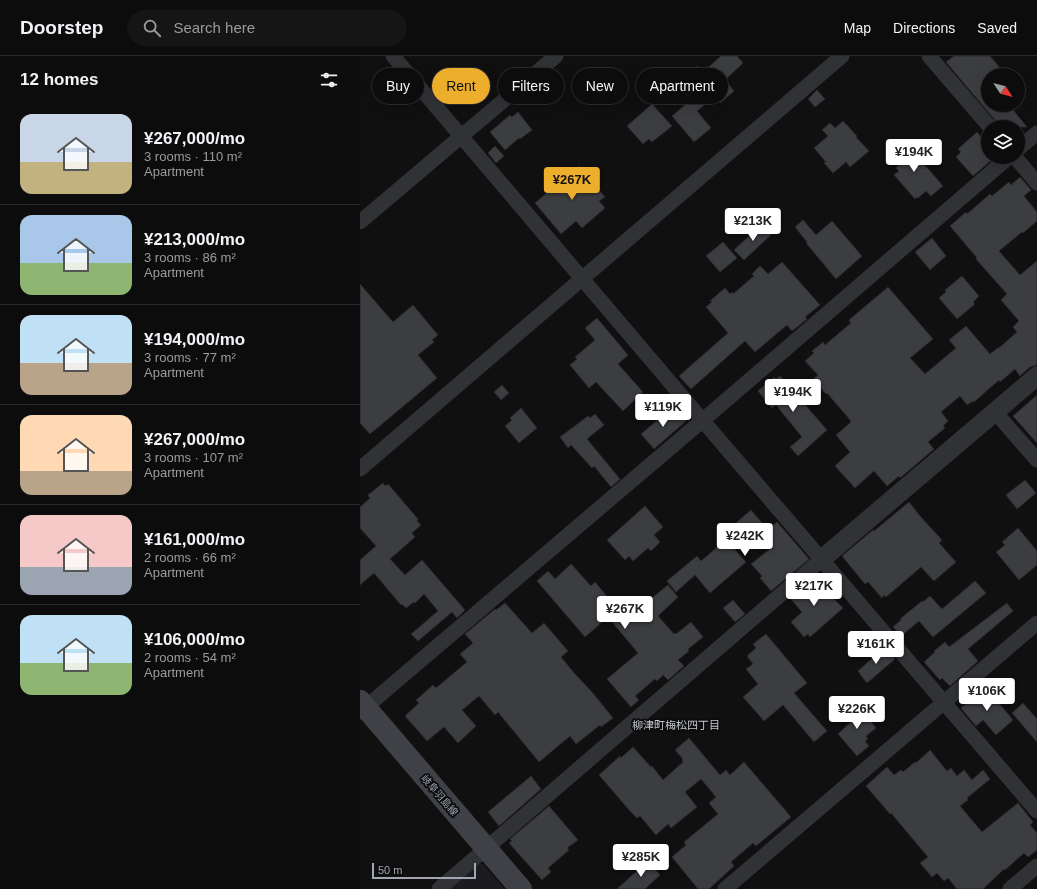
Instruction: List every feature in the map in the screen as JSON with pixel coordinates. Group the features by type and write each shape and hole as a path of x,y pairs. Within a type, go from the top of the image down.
{"main road":[{"name":"岐阜羽島線","path":"362,707 521,889"}],"street":[{"path":"393,56 1037,811"},
{"path":"360,222 556,56"},
{"path":"360,469 842,56"},
{"path":"929,56 984,120"},
{"path":"1025,143 1037,133"},
{"path":"362,707 703,420 1001,164"},
{"path":"1021,164 1037,183"},
{"path":"439,889 1037,376"},
{"path":"995,412 1037,460"},
{"path":"725,889 1037,623"},
{"path":"1010,889 1037,866"}],"shaded area":[{"path":"477,864 483,864 504,889 447,889"}],"building":[{"path":"721,56 737,56 743,63 728,77 728,68 708,68"},
{"path":"954,56 990,56 1000,68 981,68 981,103 946,62"},
{"path":"728,84 734,91 728,96"},
{"path":"817,90 825,99 815,107 808,99"},
{"path":"652,104 672,126 652,142 649,139 643,144 627,126"},
{"path":"686,104 706,104 697,111 711,128 694,142 672,116"},
{"path":"518,112 532,130 520,139 519,138 505,150 490,132 510,115 512,117"},
{"path":"988,112 1015,112 1021,120 995,120"},
{"path":"843,121 869,151 850,167 846,162 833,173 814,148 828,136 822,130 830,123 835,128"},
{"path":"977,132 981,137 981,164 987,164 973,176 956,157 961,152 958,149"},
{"path":"903,140 943,186 931,196 926,191 915,199 894,175 899,171 896,168 901,163 891,151"},
{"path":"495,146 504,156 496,163 488,153"},
{"path":"579,166 605,197 599,201 605,208 582,228 576,221 561,234 535,203"},
{"path":"1020,177 1031,190 1024,196 1037,212 1037,221 999,251 1020,275 1037,261 1037,365 1030,367 1020,376 1015,369 1000,382 999,380 974,402 973,401 967,405 960,396 941,412 948,421 943,426 945,428 928,442 934,449 900,478 899,476 887,486 874,471 855,488 835,466 850,452 836,435 851,421 813,379 818,375 805,361 814,353 812,351 823,342 825,345 851,323 849,320 888,287 933,339 910,358 925,374 956,348 949,340 966,326 990,354 999,348 1017,332 1013,327 1019,321 1001,300 1007,294 976,259 977,258 950,226 966,212 967,214 990,194 992,196 1009,182 1011,185"},
{"path":"803,220 816,235 832,221 862,256 836,279 806,243 807,242 795,227"},
{"path":"760,223 771,235 744,260 734,250"},
{"path":"932,238 946,256 930,270 915,252"},
{"path":"723,242 737,258 720,272 706,256"},
{"path":"782,262 820,305 805,317 807,319 792,331 787,325 755,352 745,341 691,389 679,376 728,333 706,307 712,302 710,301 725,288 730,294 732,292 733,294 754,276 752,274 760,266 768,274"},
{"path":"962,276 979,296 973,302 975,304 957,319 939,298 946,292 945,290"},
{"path":"360,284 393,322 413,305 438,335 432,340 434,342 418,355 437,378 370,434 360,423"},
{"path":"597,318 628,355 618,364 643,392 623,411 596,382 589,388 570,365 577,359 575,357 595,340 585,328"},
{"path":"780,376 827,430 798,456 790,447 802,437 776,405 772,408 758,391 774,377 776,379"},
{"path":"502,385 509,393 501,400 494,392"},
{"path":"1037,395 1037,443 1013,416"},
{"path":"521,408 537,428 519,443 505,426 512,420 510,418"},
{"path":"676,409 686,421 654,449 641,434 670,410 672,412"},
{"path":"595,414 604,425 587,439 620,479 611,487 594,466 592,468 571,445 568,448 560,437 588,416 590,418"},
{"path":"1025,480 1036,493 1017,509 1006,495"},
{"path":"383,483 385,486 388,484 418,519 417,521 421,525 412,533 415,537 390,559 405,575 422,560 465,610 457,618 452,612 418,641 411,634 438,611 424,594 415,603 414,602 406,608 402,604 401,605 374,573 360,585 360,560 376,546 360,528 360,507 370,498 368,495"},
{"path":"909,502 942,540 939,543 956,562 934,581 921,567 886,597 884,595 882,598 868,582 865,584 842,556"},
{"path":"645,506 663,527 654,535 660,542 651,551 648,548 633,561 629,556 625,560 607,540"},
{"path":"751,510 768,530 777,522 809,559 771,591 760,578 762,576 751,564 770,549 755,533 735,550 746,562 710,593 695,575 676,592 667,581 697,556 701,561 729,537 725,532"},
{"path":"1018,528 1037,551 1037,565 1019,580 996,552 1005,545 1002,542"},
{"path":"571,564 591,586 595,582 626,619 668,585 678,597 658,616 674,634 691,622 703,637 688,649 689,651 678,660 684,666 668,680 663,675 657,681 655,679 635,696 639,700 631,707 607,679 638,653 608,617 585,637 537,581 548,571 555,579"},
{"path":"814,578 819,584 826,579 833,587 827,592 843,608 810,637 808,634 804,637 791,622 802,612 790,598"},
{"path":"975,581 986,593 933,637 919,621 901,636 893,627 901,620 900,619 930,596 942,609"},
{"path":"733,600 745,614 735,622 723,608"},
{"path":"505,603 532,633 544,623 568,651 561,657 613,718 601,727 600,725 576,744 570,736 539,762 498,712 495,715 479,696 462,710 476,726 458,743 444,727 427,741 405,716 419,703 416,700 433,685 436,688 467,662 460,654 473,643 465,634 495,609 496,610"},
{"path":"1007,603 1013,611 968,649 978,661 950,686 942,678 940,680 924,662 945,642 949,647"},
{"path":"766,634 807,683 794,693 827,731 814,742 783,705 764,721 743,697 758,684 746,669 753,664 747,656 756,648 753,644"},
{"path":"885,647 895,659 867,683 858,671"},
{"path":"987,689 1013,720 996,735 983,720 976,726 961,708 978,694 979,696"},
{"path":"855,702 876,728 866,736 868,739 865,741 869,746 857,756 838,734 854,719 846,709"},
{"path":"1023,703 1037,719 1037,742 1012,713"},
{"path":"689,738 720,775 726,770 730,775 744,762 791,817 756,846 753,843 731,862 734,866 709,889 698,889 672,857 686,845 684,842 718,814 709,803 716,797 701,779 685,792 697,807 671,828 668,824 656,835 640,816 637,818 630,811 599,775 620,756 621,758 633,747 651,767 652,766 663,780 683,762 683,759 675,750"},
{"path":"930,750 947,771 951,768 957,776 964,770 972,780 983,770 990,779 967,798 968,800 960,806 982,832 1018,803 1033,822 1030,825 1037,833 1037,850 1028,857 1024,853 983,889 957,889 948,878 944,881 937,873 932,877 920,863 928,857 866,786 887,767 894,775 901,770 903,772 915,762 916,763"},
{"path":"531,776 541,789 499,826 488,812"},
{"path":"549,806 578,840 567,848 569,850 548,868 551,872 542,880 509,843 512,841 510,839"},
{"path":"648,861 660,875 645,889 617,889"}],"district":[{"name":"柳津町梅松四丁目","path":"676,725"}]}
